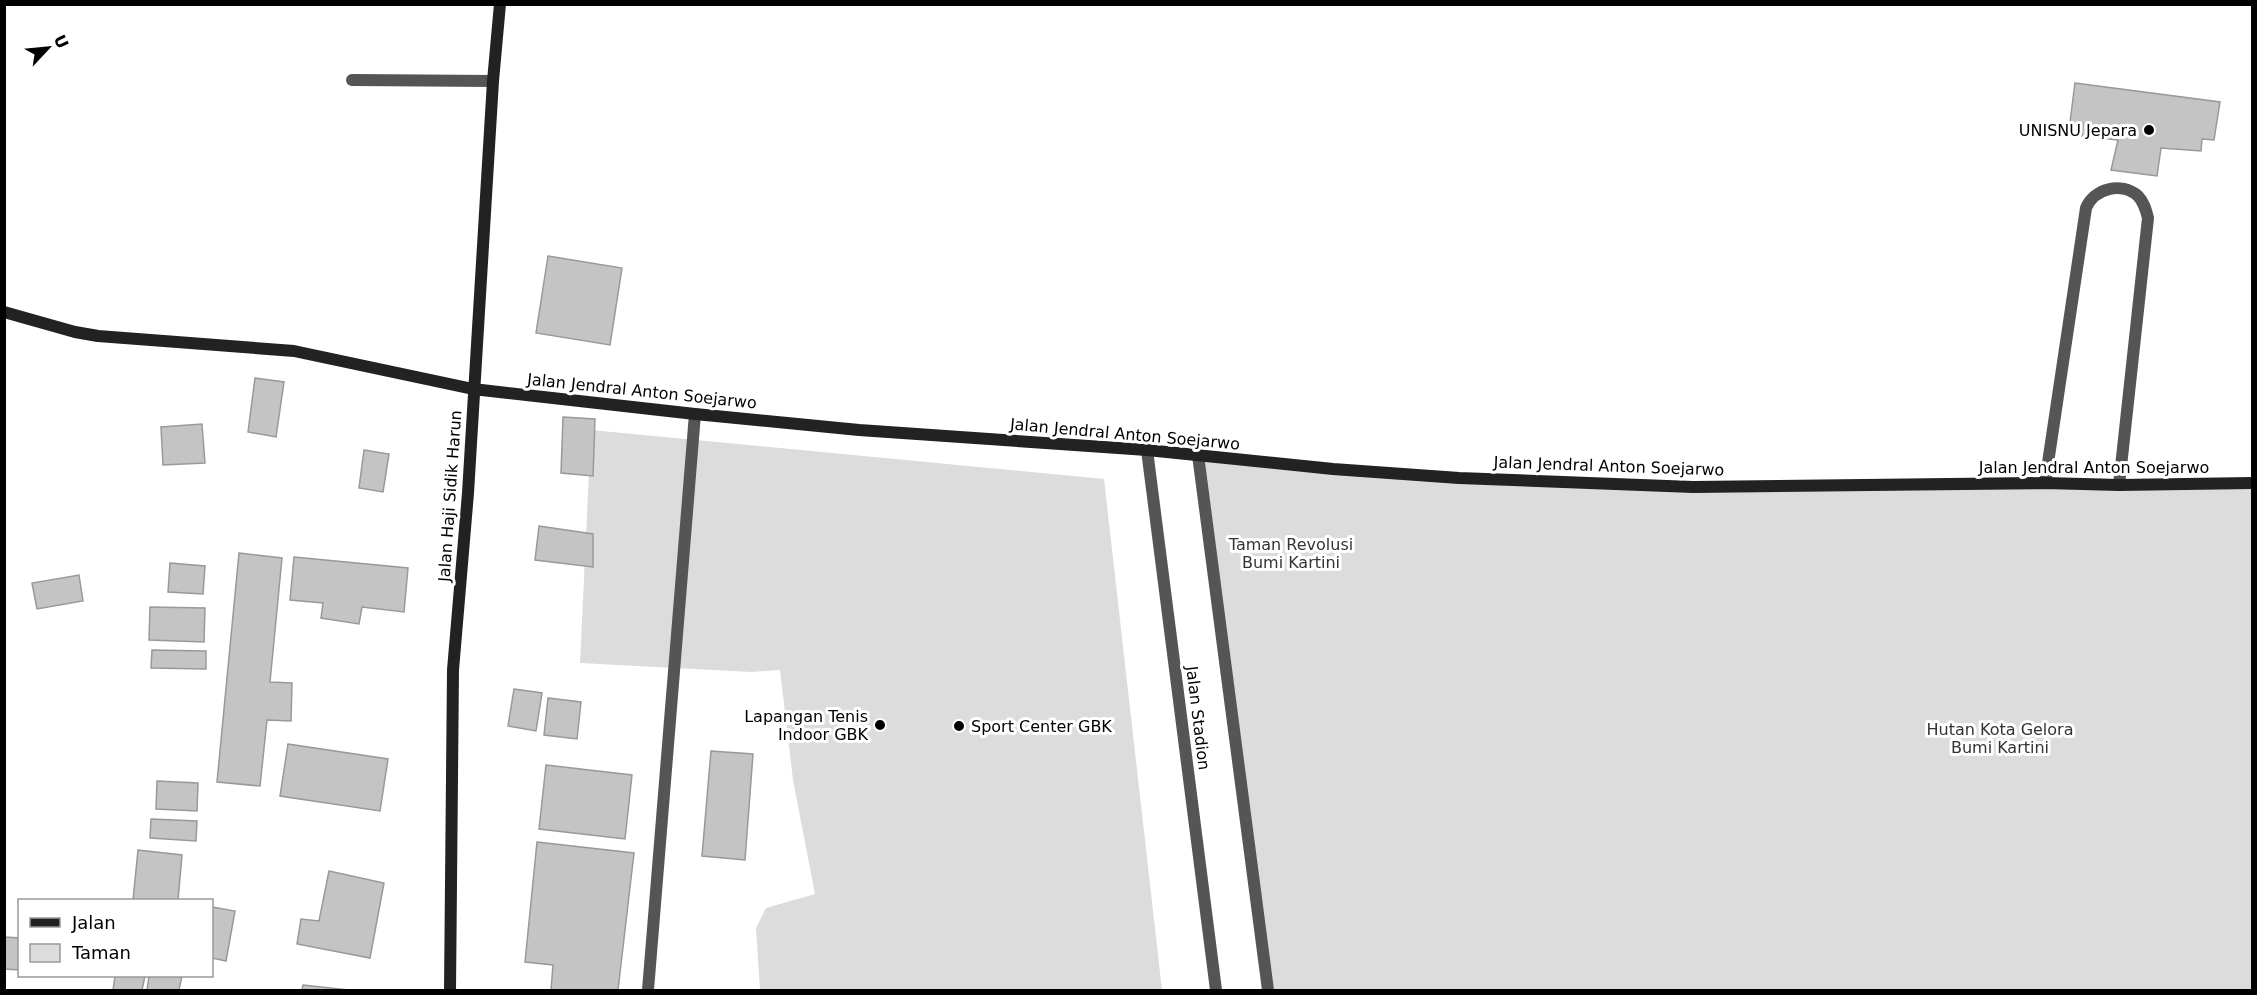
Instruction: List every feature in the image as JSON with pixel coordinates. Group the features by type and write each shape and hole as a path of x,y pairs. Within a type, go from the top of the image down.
{"street":[{"name":"Jalan Haji Sidik Harun","path":"450,990 453,670 468,492 493,81 500,4"},
{"path":"352,80 493,81"},
{"path":"2045,483 2086,208 2090,198 2098,192 2115,189 2129,191 2137,196 2145,207 2148,218 2119,485"},
{"name":"Jalan Jendral Anton Soejarwo","path":"4,312 75,332 98,336 294,351 473,390 859,430 1147,450 1333,469 1459,478 1692,487 2253,483"},
{"path":"648,990 695,414"},
{"name":"Jalan Stadion","path":"1147,450 1216,990"},
{"name":"Jalan Stadion","path":"1198,455 1268,990"}],"green space":[{"name":"Sport Center GBK","path":"591,430 1104,479 1162,990 760,990 756,928 766,908 815,894 793,780 780,670 751,672 580,663"},
{"name":"Hutan Kota Gelora Bumi Kartini","path":"1201,459 1692,490 2252,484 2252,990 1270,990"}],"building":[{"name":"UNISNU Jepara","path":"2075,83 2220,102 2214,140 2202,139 2201,151 2161,148 2157,176 2111,170 2118,140 2082,136 2083,123 2070,122"},
{"path":"548,256 622,268 610,345 536,333"},
{"path":"255,378 284,382 276,437 248,432"},
{"path":"563,417 595,419 593,476 561,473"},
{"path":"202,424 205,463 163,465 161,427"},
{"path":"364,450 389,454 383,492 359,488"},
{"path":"539,526 593,534 593,567 535,560"},
{"path":"239,553 282,558 270,682 292,683 291,721 267,720 260,786 217,782"},
{"path":"294,557 408,568 404,612 362,607 359,624 321,618 323,603 290,600"},
{"path":"170,563 205,566 203,594 168,592"},
{"path":"79,575 83,601 37,609 32,583"},
{"path":"150,607 205,608 204,642 149,640"},
{"path":"152,650 206,651 206,669 151,668"},
{"path":"514,689 542,693 536,731 508,726"},
{"path":"548,698 581,702 577,739 544,735"},
{"path":"288,744 388,759 380,811 280,796"},
{"path":"711,751 753,754 745,860 702,856"},
{"path":"546,765 632,775 625,839 539,829"},
{"path":"157,781 198,783 197,811 156,809"},
{"path":"151,819 197,821 196,841 150,838"},
{"path":"537,842 634,853 618,990 551,990 553,965 525,962"},
{"path":"138,850 182,855 178,899 133,899"},
{"path":"329,871 384,883 370,958 297,944 301,919 319,921"},
{"path":"213,907 235,911 226,961 213,958"},
{"path":"4,937 18,938 18,970 4,969"},
{"path":"115,977 145,977 142,990 113,990"},
{"path":"149,977 182,977 179,990 147,990"},
{"path":"303,985 349,990 302,990"}],"place":[{"name":"UNISNU Jepara","path":"2149,130"},
{"name":"Lapangan Tenis Indoor GBK","path":"880,725"},
{"name":"Sport Center GBK","path":"959,726"}],"park label":[{"name":"Taman Revolusi Bumi Kartini","path":"1291,553"}]}
